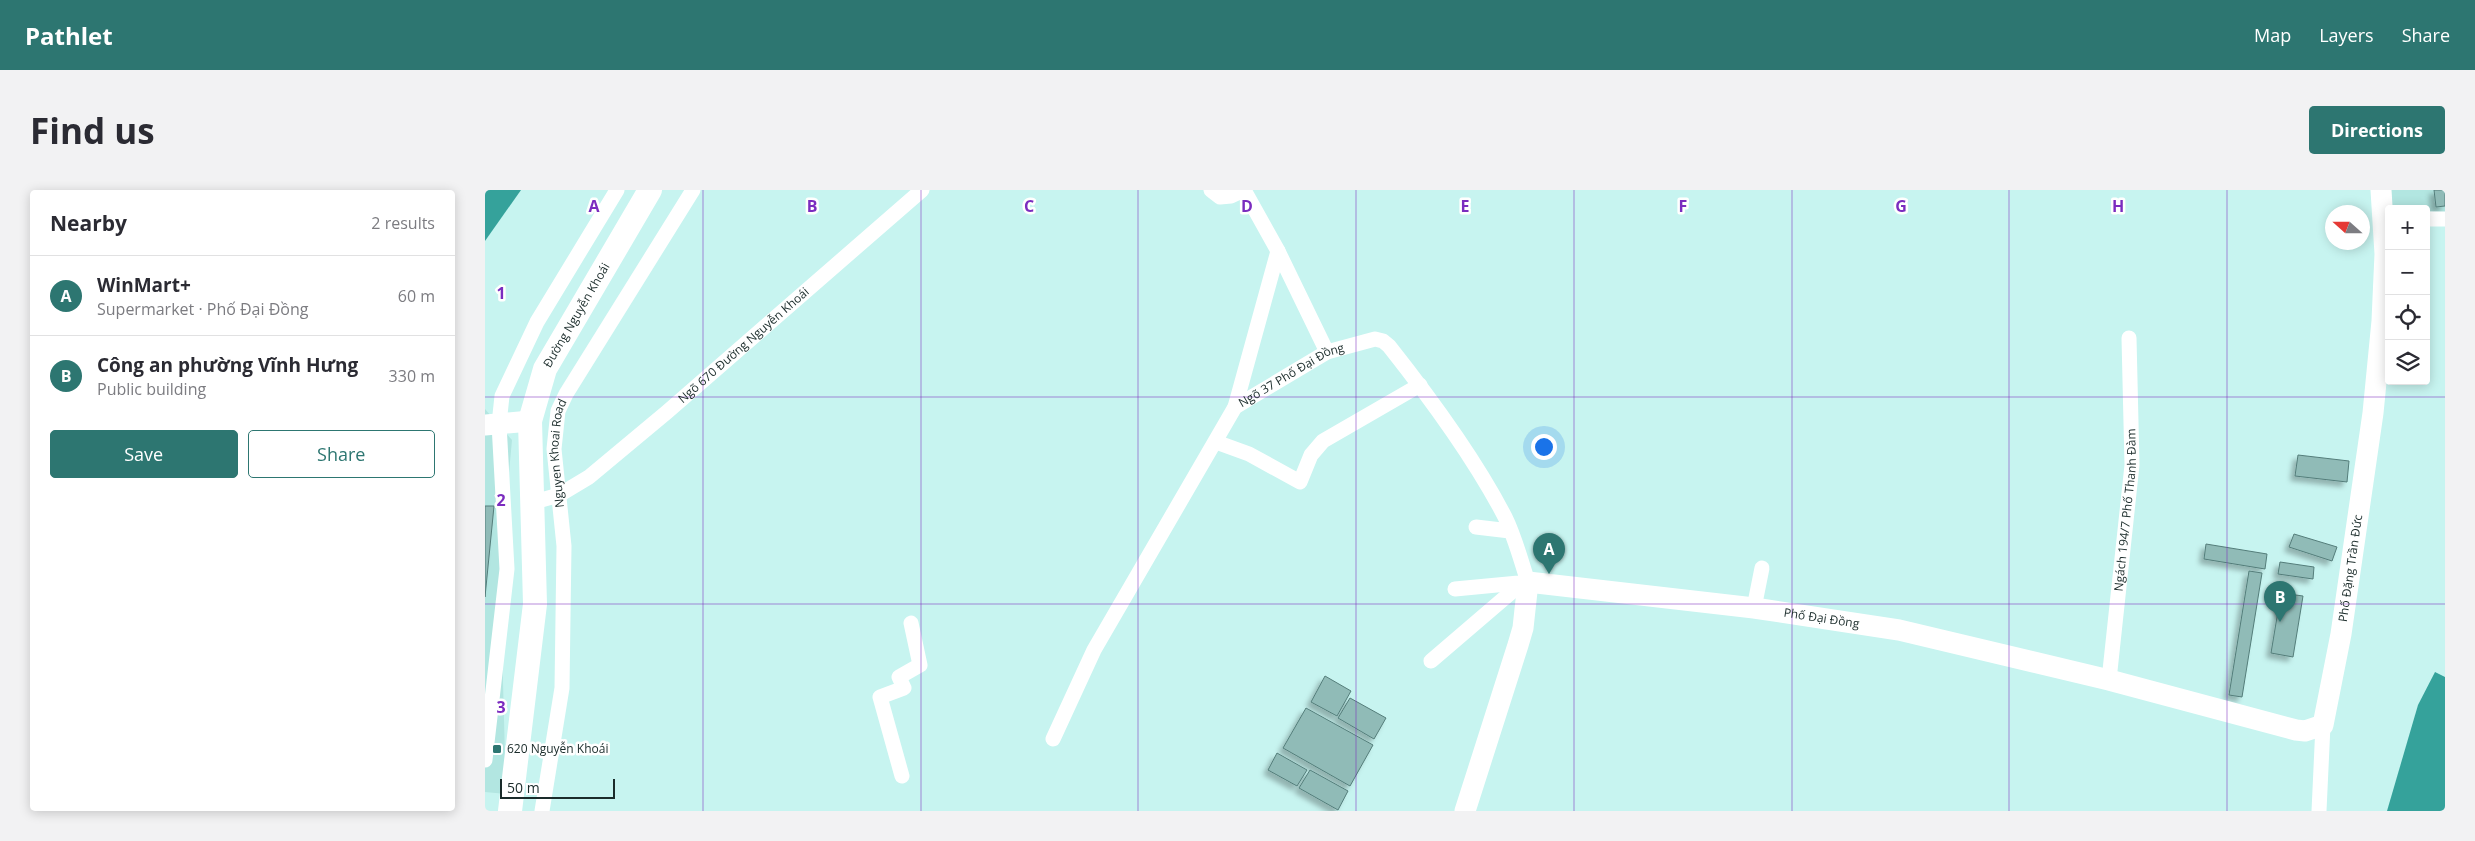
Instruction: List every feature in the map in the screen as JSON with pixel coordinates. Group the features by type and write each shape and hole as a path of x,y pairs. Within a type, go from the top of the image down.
{"main road":[{"path":"635,216 650,190"},
{"path":"635,216 669,190"},
{"name":"Đường Nguyễn Khoái","path":"531,421 545,370 635,216"},
{"path":"510,811 535,604 531,421"}],"street":[{"path":"485,760 507,569 492,425 501,396 537,322 617,190"},
{"name":"Nguyen Khoai Road","path":"542,811 562,688 564,546 559,495 555,476 554,449 558,412 566,394 693,190"},
{"name":"Ngõ 670 Đường Nguyễn Khoái","path":"534,502 559,495 589,477 667,412 922,190"},
{"path":"1211,190 1220,196 1231,196 1244,190 1278,251 1327,352"},
{"name":"Phố Đặng Trần Đức","path":"2381,190 2385,212"},
{"path":"2430,219 2445,219"},
{"name":"Phố Đặng Trần Đức","path":"2323,724 2341,634 2373,413 2382,321 2385,250"},
{"path":"1235,407 1278,251"},
{"name":"Ngách 194/7 Phố Thanh Đàm","path":"2109,680 2132,465 2129,338"},
{"name":"Ngõ 37 Phố Đại Đồng","path":"1053,739 1094,650 1235,407 1327,352 1375,339 1383,341 1420,385 1482,476 1506,519 1518,554 1525,583"},
{"path":"1216,442 1249,454 1300,482 1311,455 1323,441 1420,385"},
{"path":"492,425 531,421"},
{"path":"1476,527 1510,531"},
{"path":"1754,608 1763,568"},
{"path":"1455,589 1525,583"},
{"path":"1431,661 1525,583"},
{"path":"1465,811 1523,628 1525,583"},
{"name":"Phố Đại Đồng","path":"1525,583 1754,608 1899,630 2109,680"},
{"path":"902,776 880,697 904,688 899,677 920,665 911,623"},
{"path":"2109,680 2296,730 2305,731 2323,724 2319,811"}],"shaded area":[{"path":"2389,190 2445,190 2445,212 2430,211 2430,205 2391,205"},
{"path":"485,409 512,440 500,570 506,794 485,792"}],"water":[{"path":"485,190 521,190 485,241"},
{"path":"2435,672 2445,677 2445,811 2387,811 2418,705"}],"building":[{"path":"2434,190 2445,190 2445,206 2436,207"},
{"path":"2298,455 2349,461 2347,482 2295,476"},
{"path":"485,506 494,506 485,597"},
{"path":"2294,534 2337,547 2332,561 2289,547"},
{"path":"2206,544 2267,554 2265,569 2204,559"},
{"path":"2280,562 2314,567 2313,579 2278,574"},
{"path":"2249,571 2262,573 2242,697 2229,695"},
{"path":"2281,593 2303,596 2293,657 2271,653"},
{"path":"1325,676 1351,691 1337,716 1311,702"},
{"path":"1350,698 1386,718 1374,739 1338,718"},
{"path":"1306,708 1373,745 1350,786 1283,748"},
{"path":"1277,753 1307,770 1297,786 1268,770"},
{"path":"1310,770 1348,791 1338,810 1299,788"}],"place":[{"name":"WinMart+","path":"1549,574"},
{"name":"Công an phường Vĩnh Hưng","path":"2280,622"},
{"name":"620 Nguyễn Khoái","path":"497,749"}]}
